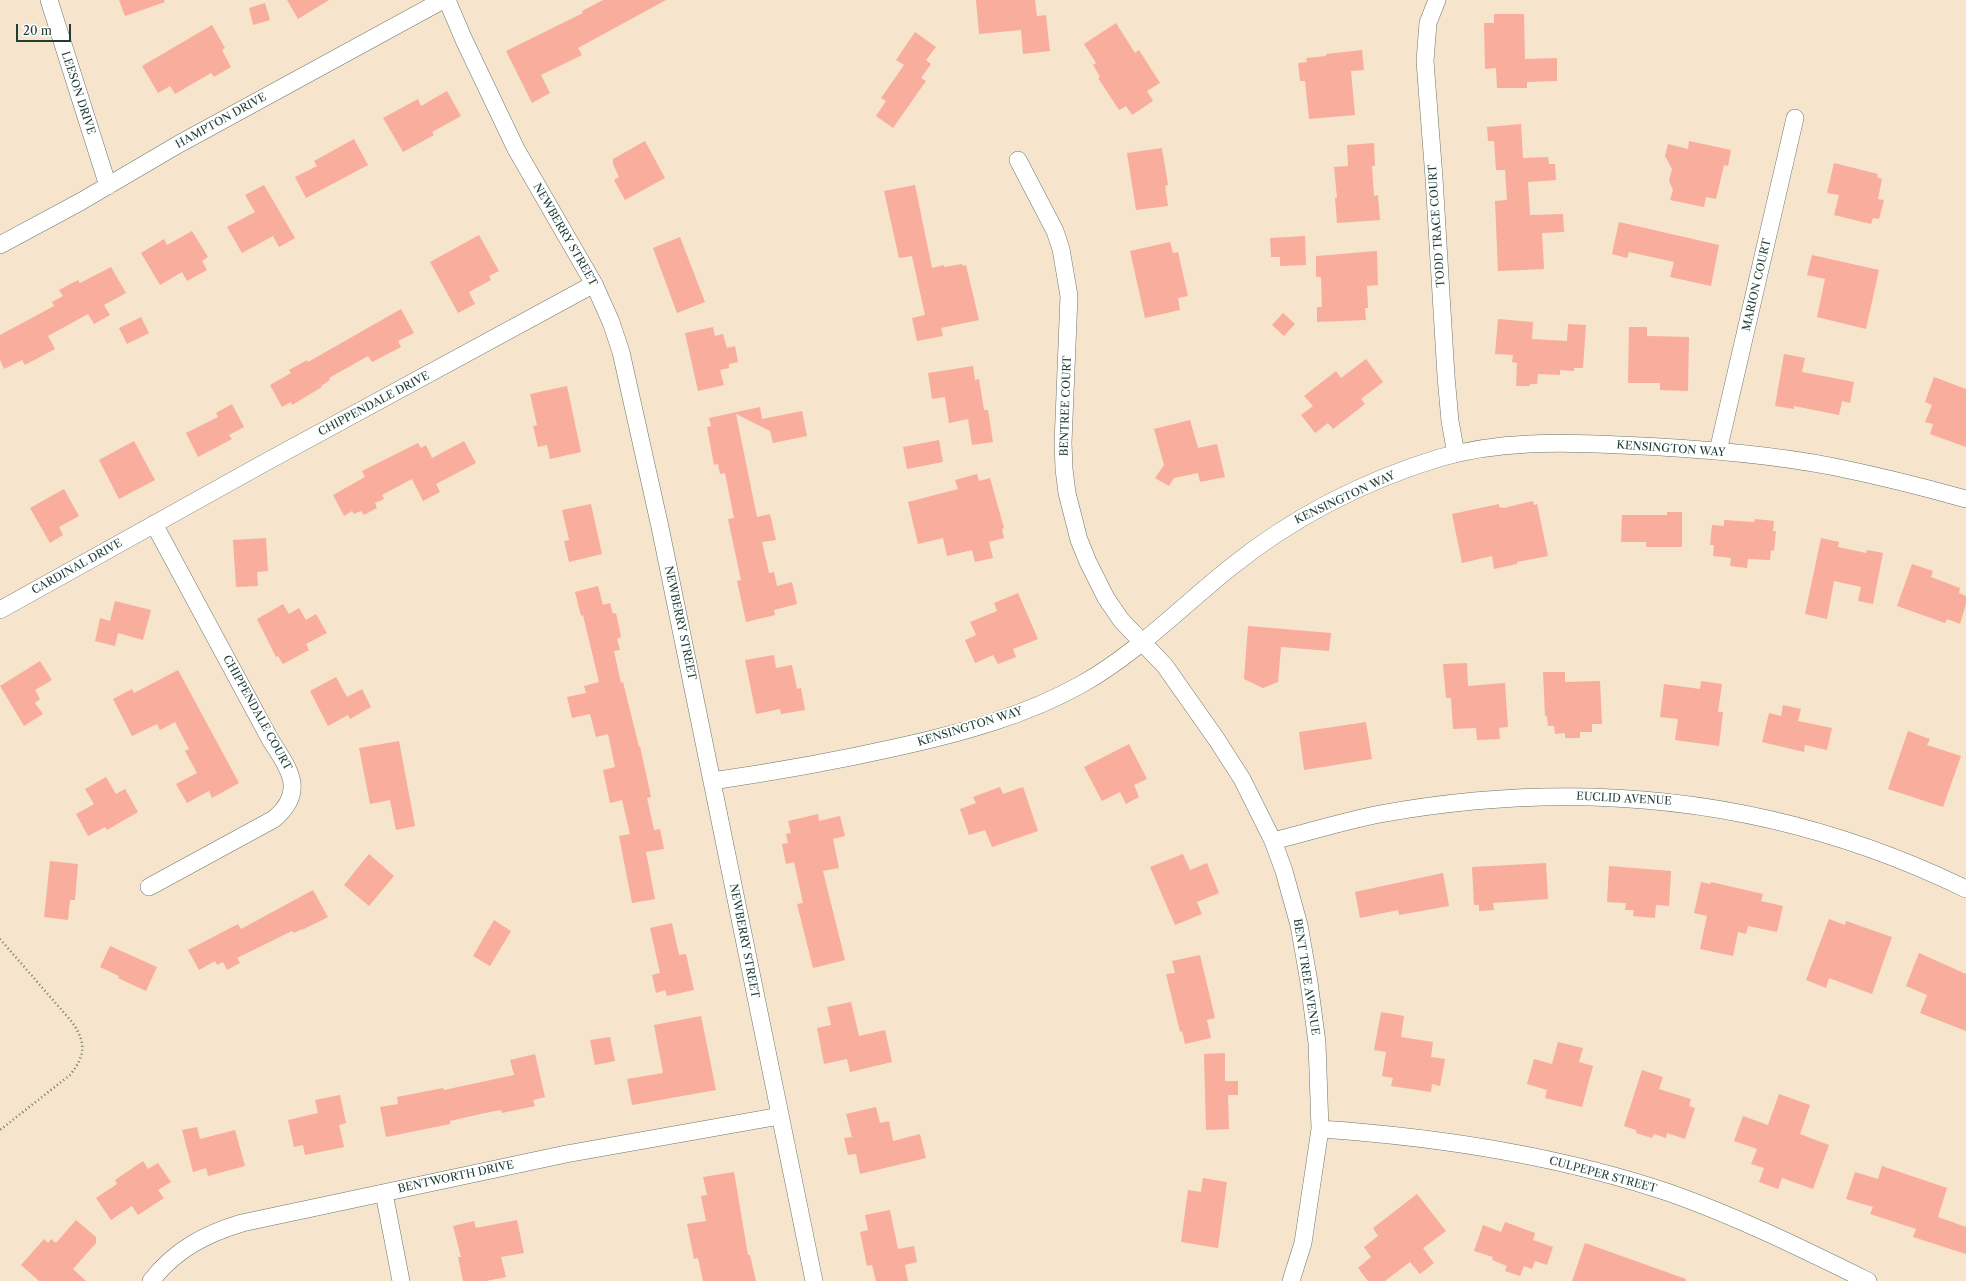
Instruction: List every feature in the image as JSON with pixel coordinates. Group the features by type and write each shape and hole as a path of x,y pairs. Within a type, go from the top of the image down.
{"street":[{"name":"LEESON DRIVE","path":"48,0 108,186"},
{"name":"HAMPTON DRIVE","path":"0,245 108,186 179,144 443,0"},
{"name":"NEWBERRY STREET","path":"448,0 476,67 516,149 594,284 611,322 621,352 658,519 814,1281"},
{"name":"TODD TRACE COURT","path":"1437,0 1428,23 1425,61 1446,376 1450,421 1456,454"},
{"name":"MARION COURT","path":"1718,451 1795,118"},
{"name":"BENTREE COURT","path":"1018,160 1055,231 1061,249 1069,296 1063,443 1064,469 1072,517 1088,562 1106,598 1121,620 1142,641"},
{"name":"CHIPPENDALE DRIVE","path":"154,524 594,284"},
{"name":"KENSINGTON WAY","path":"712,781 765,774 875,753 942,737 995,721 1042,703 1083,683 1112,665 1232,566 1277,532 1302,517 1384,479 1433,460 1456,454 1500,445 1532,443 1598,444 1718,451 1834,467 1966,499"},
{"name":"CARDINAL DRIVE","path":"0,610 154,524"},
{"name":"CHIPPENDALE COURT","path":"149,887 274,818 284,810 291,800 294,788 290,774 282,758 271,741 154,524"},
{"name":"BENT TREE AVENUE","path":"1142,641 1165,666 1217,740 1242,779 1273,841 1292,897 1309,982 1317,1043 1320,1129 1304,1243 1291,1281"},
{"name":"EUCLID AVENUE","path":"1273,841 1369,817 1445,804 1498,798 1558,796 1621,798 1710,807 1792,824 1874,849 1966,889"},
{"name":"BENTWORTH DRIVE","path":"151,1281 160,1268 177,1253 197,1240 218,1230 242,1223 566,1154 780,1116"},
{"name":"CULPEPER STREET","path":"1320,1129 1395,1135 1485,1148 1548,1160 1610,1175 1670,1193 1728,1215 1868,1281"},
{"path":"384,1192 401,1281"}],"path":[{"path":"0,939 72,1022 80,1033 83,1042 78,1064 70,1074 0,1130"}],"building":[{"path":"119,0 164,0 165,2 125,16"},
{"path":"287,0 329,0 298,19"},
{"path":"603,0 666,0 578,48 582,55 541,75 550,93 532,103 506,51 583,13 582,11"},
{"path":"976,0 1035,0 1037,16 1046,15 1050,51 1023,54 1021,30 979,34"},
{"path":"265,3 270,20 253,25 249,8"},
{"path":"1494,14 1524,14 1525,59 1557,58 1557,81 1527,82 1527,88 1497,88 1496,68 1485,69 1484,23 1494,23"},
{"path":"1116,23 1135,53 1139,50 1160,83 1147,91 1153,101 1132,115 1126,106 1119,110 1098,78 1100,77 1093,65 1096,63 1084,44"},
{"path":"212,25 225,48 222,50 231,67 214,77 211,73 175,94 170,86 158,93 142,66"},
{"path":"915,32 936,47 926,60 931,64 921,78 926,81 893,128 876,116 886,101 881,98 904,65 896,60"},
{"path":"1362,50 1364,70 1351,71 1355,115 1309,119 1305,81 1300,81 1298,63 1307,62 1306,58"},
{"path":"447,91 461,116 432,132 434,135 403,152 383,118 418,99 421,106"},
{"path":"1521,124 1523,158 1548,157 1549,164 1555,164 1556,180 1528,182 1530,215 1563,214 1564,232 1542,233 1544,269 1498,271 1495,201 1507,200 1505,170 1496,170 1494,141 1488,141 1487,127"},
{"path":"354,139 368,165 306,198 295,177 317,166 314,161"},
{"path":"645,141 665,178 625,200 614,180 619,177 613,164 613,159"},
{"path":"1689,141 1731,150 1728,166 1724,165 1716,199 1706,197 1704,207 1670,200 1673,190 1669,181 1672,169 1665,156 1668,144 1688,149"},
{"path":"1374,143 1375,166 1372,166 1374,196 1378,195 1380,220 1337,223 1335,198 1337,198 1334,167 1348,166 1347,145"},
{"path":"1162,148 1168,185 1165,186 1168,206 1136,210 1127,153"},
{"path":"1834,163 1878,174 1877,177 1882,179 1878,199 1884,200 1879,219 1873,218 1871,224 1834,215 1839,195 1827,193"},
{"path":"264,185 295,238 279,247 273,236 242,253 227,227 255,212 245,195"},
{"path":"915,185 932,268 944,265 944,267 962,264 963,266 966,265 979,320 941,328 943,336 917,341 912,318 925,315 912,256 899,258 884,191"},
{"path":"1619,222 1719,245 1711,286 1670,277 1674,262 1629,252 1627,258 1612,254"},
{"path":"192,231 208,257 202,261 207,270 187,281 182,272 160,285 141,253 164,239 167,245"},
{"path":"479,235 499,271 489,276 491,280 469,292 475,304 458,313 430,262"},
{"path":"1305,236 1306,265 1280,266 1280,257 1271,257 1270,238"},
{"path":"680,237 705,302 677,313 653,248"},
{"path":"1170,242 1173,253 1178,252 1188,296 1178,298 1180,310 1145,318 1130,251"},
{"path":"1377,251 1378,285 1367,286 1368,308 1365,308 1366,320 1317,322 1317,307 1322,307 1321,277 1316,277 1316,256"},
{"path":"1812,255 1879,270 1866,329 1817,317 1825,279 1807,275"},
{"path":"111,267 126,293 104,305 110,315 94,324 88,314 48,336 55,349 25,365 22,360 4,369 0,360 0,335 54,306 52,302 63,296 59,290 78,280 80,283"},
{"path":"401,309 414,333 398,341 401,347 372,362 368,356 329,378 330,380 321,386 322,387 292,405 291,402 282,407 270,385 291,373 289,370 307,360 308,362"},
{"path":"1283,313 1295,324 1284,336 1272,325"},
{"path":"141,317 149,333 127,344 119,328"},
{"path":"1498,319 1533,322 1532,339 1567,341 1568,324 1586,325 1583,368 1574,368 1574,371 1560,370 1560,375 1538,374 1537,384 1530,384 1530,386 1516,386 1517,363 1512,362 1513,355 1495,354"},
{"path":"713,327 715,336 723,334 727,348 735,346 738,362 729,364 729,368 720,370 724,385 698,391 685,333"},
{"path":"1629,327 1647,327 1647,336 1689,337 1688,391 1660,390 1660,383 1628,383"},
{"path":"1784,354 1805,358 1802,372 1854,382 1850,403 1842,401 1839,415 1794,406 1794,409 1775,406"},
{"path":"1366,359 1383,382 1361,399 1365,404 1333,429 1328,423 1315,433 1301,415 1313,406 1304,396 1336,371 1341,378"},
{"path":"973,366 975,380 979,379 984,410 988,410 993,442 972,445 968,419 949,423 945,397 932,399 928,373"},
{"path":"1934,377 1966,389 1966,447 1930,434 1933,424 1925,422 1932,405 1925,402"},
{"path":"567,386 581,452 550,459 547,445 538,447 533,426 537,425 530,394"},
{"path":"232,404 244,427 229,435 232,439 198,457 186,433 218,417 216,413"},
{"path":"760,407 762,419 802,411 807,436 773,443 770,431 736,414 757,517 770,514 776,540 762,542 769,573 774,572 777,586 792,582 797,604 774,610 775,615 746,622 737,581 741,580 728,519 734,518 725,473 720,474 718,464 714,465 707,427 711,426 709,418"},
{"path":"1190,420 1198,448 1217,444 1225,477 1200,482 1198,473 1174,478 1169,486 1155,478 1164,465 1154,429"},
{"path":"939,440 943,462 907,469 903,447"},
{"path":"134,441 155,480 119,499 99,460"},
{"path":"464,441 476,463 436,484 440,492 423,501 412,479 382,495 384,499 375,503 377,508 364,515 361,511 354,514 352,511 344,516 333,495 365,477 362,471 418,443 421,448 426,445 432,458"},
{"path":"977,474 979,481 990,478 1004,528 1002,529 1004,538 989,542 993,558 975,562 972,550 947,556 943,538 918,544 908,502 958,489 955,480"},
{"path":"64,489 79,516 59,527 63,535 50,543 30,508"},
{"path":"1533,501 1534,505 1537,504 1548,556 1517,562 1517,564 1494,569 1492,556 1462,563 1452,514 1499,504 1499,507 1504,508"},
{"path":"591,504 602,554 569,562 564,541 569,540 562,510"},
{"path":"1667,512 1682,512 1682,547 1646,547 1646,542 1621,542 1622,515 1667,515"},
{"path":"1755,519 1774,521 1773,531 1776,531 1774,551 1771,550 1770,560 1748,559 1747,568 1730,566 1731,558 1713,556 1714,545 1710,545 1712,525 1724,526 1724,520 1754,522"},
{"path":"266,538 268,571 257,572 258,586 236,587 233,540"},
{"path":"1821,538 1839,542 1838,547 1866,553 1867,550 1883,553 1873,604 1858,601 1861,587 1834,581 1827,619 1805,614"},
{"path":"1912,564 1933,571 1931,577 1960,588 1959,593 1966,596 1966,604 1960,624 1947,619 1945,623 1897,606"},
{"path":"598,586 603,605 610,603 613,614 616,613 621,637 617,639 620,650 614,651 621,683 623,682 639,747 640,746 651,797 647,798 654,830 660,829 664,849 646,852 655,899 632,903 619,836 630,834 622,800 610,803 603,770 615,767 608,734 596,737 590,714 572,718 567,697 586,693 584,686 599,682 583,615 581,616 575,592"},
{"path":"1018,593 1038,639 1013,649 1016,657 998,664 993,655 975,663 965,640 976,635 970,622 997,611 994,603"},
{"path":"115,601 151,610 143,640 118,633 115,646 95,641 100,618 110,621"},
{"path":"283,604 289,614 299,608 306,620 316,614 327,633 306,644 309,650 283,664 278,656 276,657 257,619"},
{"path":"1248,626 1331,633 1329,651 1281,647 1278,682 1263,688 1244,679"},
{"path":"774,655 776,668 792,665 797,689 801,688 805,710 781,714 780,709 756,714 745,660"},
{"path":"40,661 52,680 35,690 40,699 35,703 43,714 24,726 0,686"},
{"path":"1467,663 1468,686 1505,683 1508,727 1499,728 1500,739 1477,740 1476,728 1453,729 1451,698 1446,698 1443,664"},
{"path":"178,670 239,783 212,798 209,791 187,803 176,784 197,773 185,751 189,749 175,722 160,730 157,724 132,736 113,699 132,689 134,693"},
{"path":"1543,672 1565,672 1565,682 1600,681 1602,724 1592,724 1592,732 1580,732 1580,738 1565,738 1565,733 1555,734 1554,726 1548,726 1547,716 1545,716"},
{"path":"336,677 347,697 362,689 371,707 350,719 348,715 328,726 310,691"},
{"path":"1701,681 1722,684 1718,712 1723,712 1719,746 1675,740 1678,719 1660,717 1664,684 1700,689"},
{"path":"1783,705 1801,709 1798,721 1832,728 1827,750 1805,745 1804,752 1762,742 1769,713 1781,716"},
{"path":"1366,722 1372,759 1304,770 1299,732"},
{"path":"1908,731 1930,739 1927,745 1961,756 1943,807 1888,789"},
{"path":"399,741 415,826 396,830 390,800 370,804 359,748"},
{"path":"1129,744 1147,779 1134,785 1139,797 1126,804 1120,792 1102,801 1084,767"},
{"path":"106,777 116,794 125,789 138,812 107,830 105,827 88,836 76,814 94,804 85,789"},
{"path":"1000,787 1003,794 1023,787 1038,831 992,847 985,830 969,835 960,809 976,803 973,797"},
{"path":"818,814 819,821 840,816 845,836 833,839 839,868 823,871 845,960 813,968 797,904 803,903 794,862 786,864 782,844 788,843 786,834 791,833 788,821"},
{"path":"369,854 394,876 369,906 344,885"},
{"path":"1183,854 1190,870 1207,863 1219,893 1197,902 1202,914 1175,925 1150,867"},
{"path":"50,861 78,864 75,900 70,900 68,920 44,917"},
{"path":"1546,863 1548,899 1493,903 1494,910 1479,911 1479,905 1474,905 1472,867"},
{"path":"1609,866 1671,871 1669,906 1656,905 1655,918 1633,916 1634,910 1625,910 1626,903 1607,902"},
{"path":"1443,873 1449,906 1399,915 1398,910 1360,918 1355,892"},
{"path":"1701,882 1710,884 1711,882 1763,894 1761,901 1783,906 1777,932 1748,926 1746,934 1738,932 1733,956 1700,949 1707,916 1694,913"},
{"path":"313,890 328,917 302,930 294,933 292,931 237,958 240,963 227,970 223,962 217,965 215,961 199,970 188,950 238,924 241,929"},
{"path":"1829,919 1845,925 1846,921 1892,937 1872,994 1829,978 1826,988 1806,980"},
{"path":"494,920 511,931 490,966 473,956"},
{"path":"672,923 679,955 686,954 694,990 667,996 665,990 656,993 652,975 660,973 650,928"},
{"path":"110,946 157,967 146,991 118,978 119,976 100,967"},
{"path":"1919,953 1966,974 1966,1031 1920,1013 1927,995 1906,986"},
{"path":"1200,955 1215,1018 1207,1020 1211,1038 1185,1044 1182,1031 1180,1032 1166,974 1175,973 1172,961"},
{"path":"851,1002 859,1036 885,1030 892,1062 850,1072 847,1059 824,1064 817,1028 831,1025 827,1007"},
{"path":"1381,1012 1404,1016 1401,1037 1433,1042 1431,1057 1445,1059 1440,1086 1432,1084 1431,1092 1391,1086 1393,1078 1382,1076 1386,1052 1374,1050"},
{"path":"701,1016 716,1090 632,1105 627,1079 663,1073 654,1025"},
{"path":"610,1037 615,1061 595,1065 590,1040"},
{"path":"1558,1042 1583,1048 1579,1062 1593,1066 1582,1107 1545,1098 1547,1090 1527,1084 1534,1059 1552,1064"},
{"path":"1225,1053 1225,1081 1238,1081 1238,1095 1228,1095 1229,1129 1206,1130 1204,1054"},
{"path":"535,1054 545,1097 533,1100 535,1106 502,1113 501,1110 485,1113 450,1121 450,1124 386,1137 380,1107 398,1104 397,1097 443,1088 444,1090 514,1075 510,1060"},
{"path":"1642,1070 1663,1077 1659,1089 1691,1099 1689,1106 1695,1108 1685,1139 1667,1133 1666,1138 1654,1134 1652,1138 1636,1133 1636,1130 1624,1126"},
{"path":"1779,1094 1810,1105 1800,1134 1829,1145 1813,1189 1782,1178 1778,1189 1759,1182 1764,1168 1751,1164 1757,1149 1734,1141 1743,1116 1768,1125"},
{"path":"340,1095 346,1123 339,1125 344,1147 305,1155 303,1145 294,1147 288,1120 318,1113 315,1100"},
{"path":"876,1107 880,1123 889,1121 893,1141 920,1134 926,1158 860,1174 856,1154 848,1155 844,1138 852,1137 846,1114"},
{"path":"197,1127 200,1139 235,1130 245,1166 208,1176 206,1168 193,1172 182,1130"},
{"path":"143,1161 148,1169 158,1163 171,1182 158,1190 164,1198 138,1215 132,1206 111,1220 96,1198 117,1184 115,1180"},
{"path":"1882,1166 1947,1188 1938,1217 1966,1227 1966,1254 1913,1237 1916,1229 1870,1214 1873,1207 1846,1199 1855,1172 1878,1179"},
{"path":"734,1172 748,1255 750,1255 756,1281 703,1281 698,1258 694,1259 687,1224 706,1221 701,1196 707,1195 703,1177"},
{"path":"1203,1178 1227,1182 1218,1248 1181,1242 1188,1190 1201,1192"},
{"path":"1417,1194 1446,1231 1423,1248 1434,1263 1420,1274 1410,1262 1385,1281 1368,1281 1358,1268 1371,1257 1364,1247 1378,1236 1373,1228"},
{"path":"890,1210 898,1249 914,1246 917,1262 905,1265 908,1281 876,1281 872,1265 867,1266 860,1232 868,1230 865,1215"},
{"path":"76,1220 96,1237 96,1243 73,1269 86,1281 39,1281 21,1265 44,1239 48,1243 51,1239 56,1243"},
{"path":"517,1220 524,1253 501,1257 506,1277 486,1281 463,1281 458,1257 461,1257 453,1226 474,1221 476,1228"},
{"path":"1505,1222 1535,1233 1533,1240 1553,1247 1547,1265 1535,1261 1532,1269 1524,1266 1520,1276 1505,1271 1507,1266 1492,1260 1493,1257 1474,1251 1483,1225 1501,1232"},
{"path":"1585,1243 1686,1279 1686,1281 1572,1281"}]}
